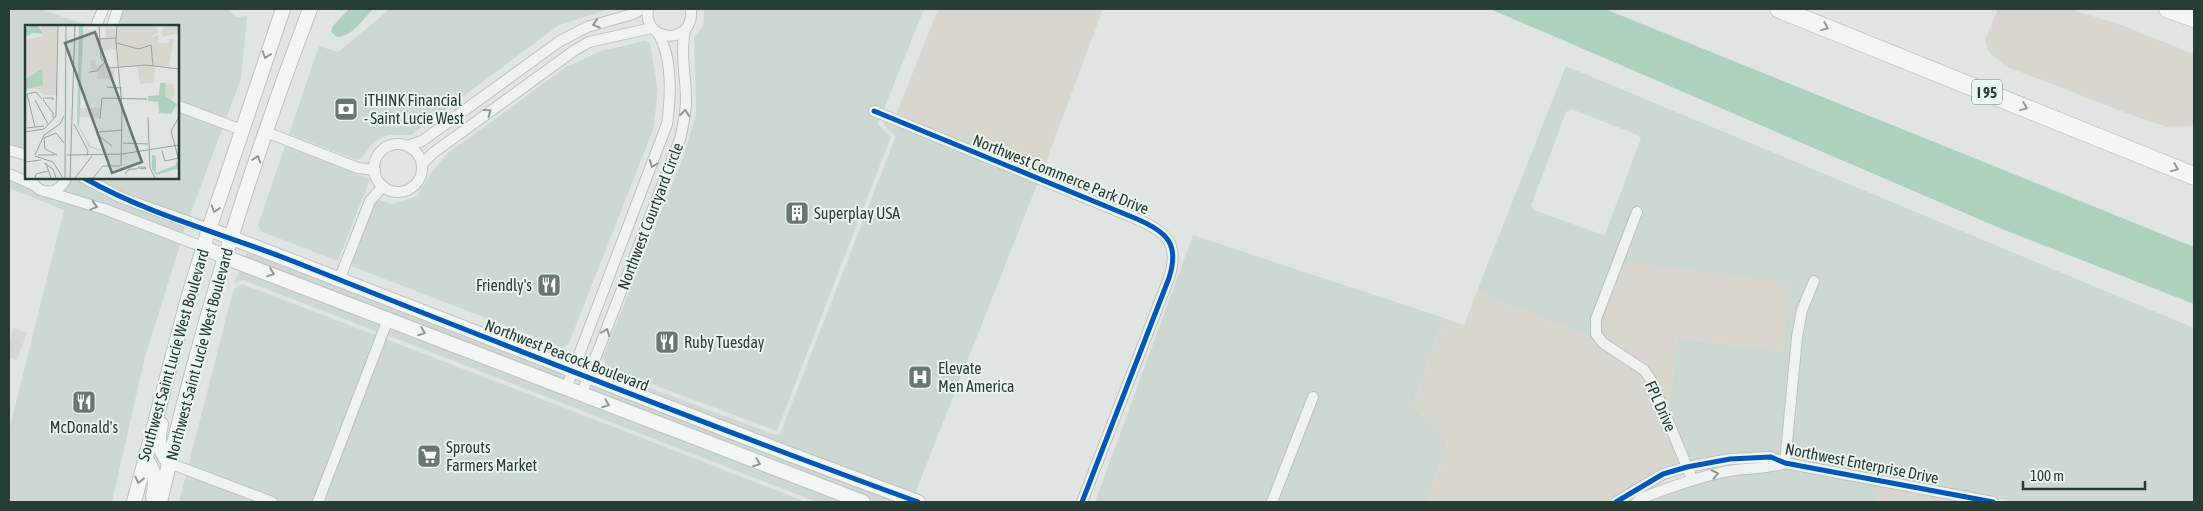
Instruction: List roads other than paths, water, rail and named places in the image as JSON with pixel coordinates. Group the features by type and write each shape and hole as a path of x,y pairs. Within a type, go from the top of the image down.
{"highway":[{"name":"I 95","path":"1779,9 2194,176"},
{"path":"2168,9 2194,18"}],"street":[{"path":"96,25 103,9"},
{"path":"112,25 118,9"},
{"name":"Southwest Saint Lucie West Boulevard","path":"134,502 144,457 186,302 283,9"},
{"name":"Northwest Saint Lucie West Boulevard","path":"160,502 225,257 266,132 310,9"},
{"path":"408,146 422,141 560,41 587,27 633,14 642,9"},
{"name":"Northwest Courtyard Circle","path":"566,389 667,124 670,84 664,43 648,19 648,9"},
{"name":"Northwest Courtyard Circle","path":"581,395 680,139 685,119 686,100 682,46 685,30 691,18 691,9"},
{"path":"422,164 432,153 575,50 589,42 655,30 666,36 674,36 685,30"},
{"path":"507,78 516,92"},
{"path":"179,106 242,130"},
{"name":"Northwest Commerce Park Drive","path":"874,111 1138,218 1156,228 1168,238 1173,250 1174,264 1170,278 1082,502"},
{"path":"266,132 358,168 375,170"},
{"path":"400,144 408,146 418,155 422,164 420,177 410,188 396,192 383,186 375,170 376,160 384,149 400,144"},
{"path":"9,150 25,155"},
{"path":"9,174 25,179"},
{"path":"48,192 59,188 65,179"},
{"path":"86,179 122,198 209,229"},
{"path":"32,181 38,188 48,192 107,210 203,247"},
{"path":"339,280 370,200 383,186"},
{"name":"FPL Drive","path":"1637,212 1596,319 1596,334 1603,343 1644,370 1651,380 1692,479"},
{"name":"Northwest Peacock Boulevard","path":"209,229 588,377 918,502"},
{"name":"Northwest Peacock Boulevard","path":"203,247 581,395 862,502"},
{"path":"614,266 629,272"},
{"path":"1785,463 1797,337 1802,310 1814,281"},
{"path":"186,302 188,320 158,438 161,453 169,463 272,502"},
{"path":"318,502 388,319"},
{"path":"1273,502 1313,397"},
{"path":"144,457 153,470 155,481 152,502"},
{"name":"Northwest Enterprise Drive","path":"1616,502 1663,474 1687,466 1730,459 1771,457 1785,463 1993,502"},
{"name":"Northwest Enterprise Drive","path":"1637,502 1642,498 1692,479 1729,471 1771,468 1785,463"}],"place":[{"name":"iTHINK Financial - Saint Lucie West","path":"346,109"},
{"name":"Superplay USA","path":"797,213"},
{"name":"Friendly's","path":"549,285"},
{"name":"Ruby Tuesday","path":"667,342"},
{"name":"Elevate Men America","path":"920,377"},
{"name":"McDonald's","path":"84,402"},
{"name":"Sprouts Farmers Market","path":"429,456"}]}
